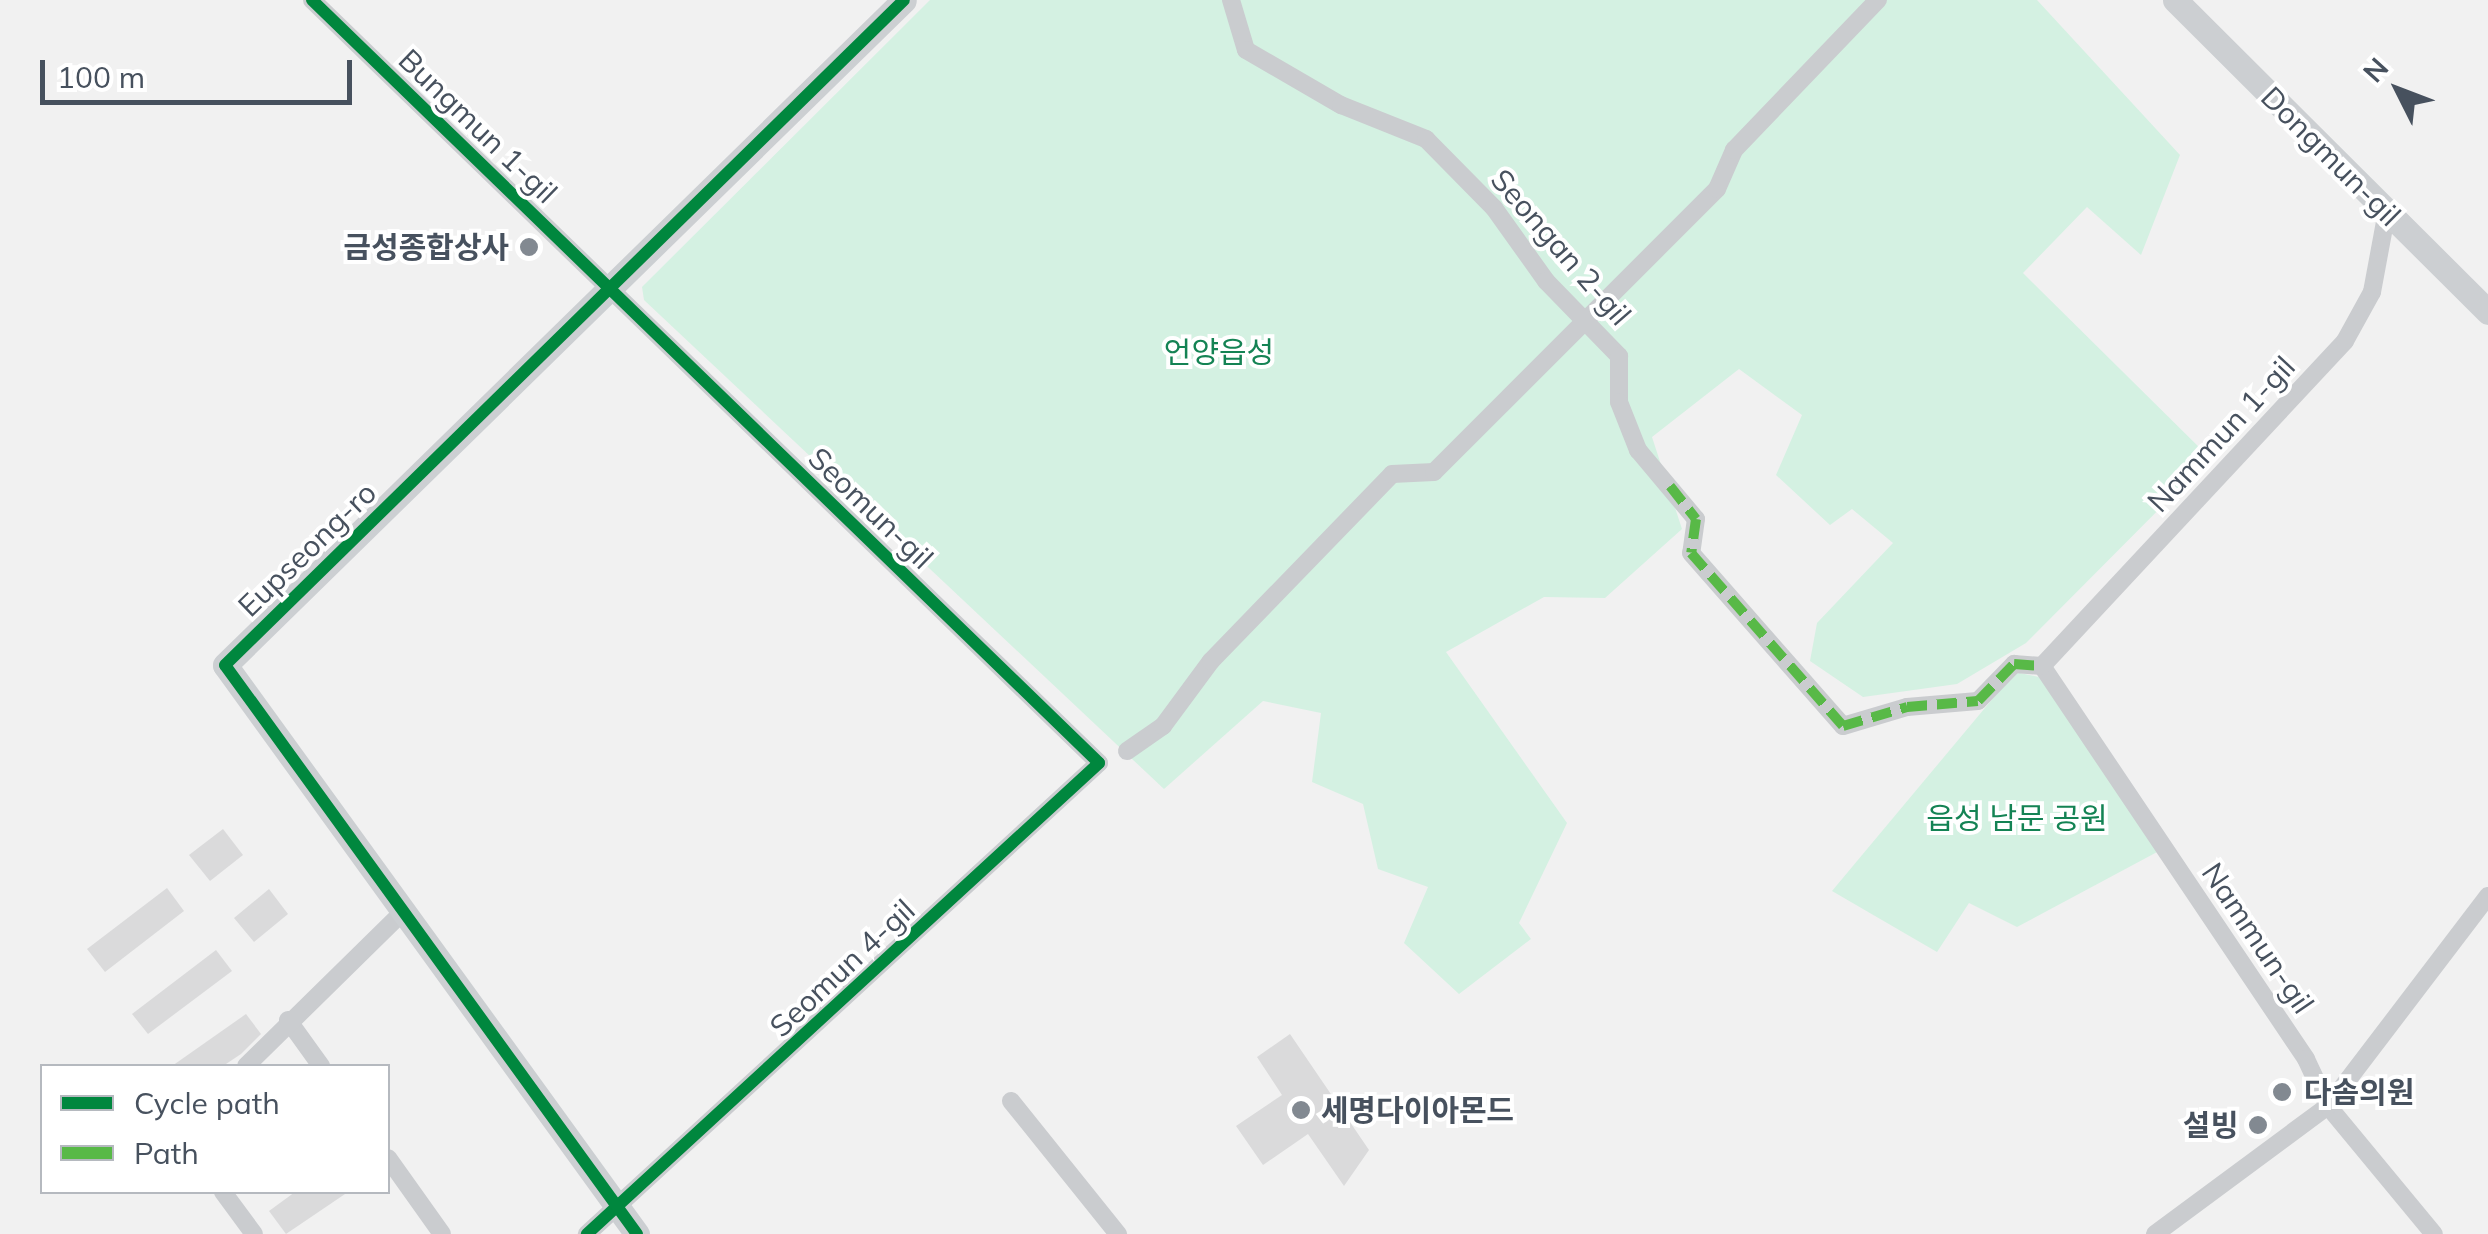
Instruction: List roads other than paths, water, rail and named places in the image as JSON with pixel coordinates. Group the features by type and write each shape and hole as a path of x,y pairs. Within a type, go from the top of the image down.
{"street":[{"name":"Bungmun 1-gil","path":"312,0 610,288"},
{"name":"Eupseong-ro","path":"637,1234 224,664 904,0"},
{"name":"Seongan 2-gil","path":"1232,0 1246,50 1341,105 1426,139 1494,208 1585,320 1620,356 1620,402 1638,450 1696,519 1691,553 1842,726 1907,707 1978,702 2014,664 2042,666"},
{"path":"1127,751 1163,726 1211,661 1392,474 1434,472 1717,189 1734,150 1878,0"},
{"name":"Dongmun-gil","path":"2175,0 2488,312"},
{"name":"Nammun 1-gil","path":"2042,666 2345,341 2372,292 2387,212"},
{"name":"Seomun-gil","path":"610,288 1099,763"},
{"name":"Nammun-gil","path":"2042,666 2296,1044 2328,1106 2434,1234"},
{"name":"Seomun 4-gil","path":"617,1207 1099,763"},
{"path":"2154,1234 2328,1106 2488,896"},
{"path":"248,1064 288,1020 404,912"},
{"path":"288,1020 320,1064"},
{"path":"1011,1101 1118,1234"},
{"path":"390,1161 442,1234"},
{"path":"224,1194 254,1234"},
{"path":"586,1234 617,1207"}],"place":[{"name":"금성종합상사","path":"529,247"},
{"name":"다솜의원","path":"2282,1092"},
{"name":"세명다이아몬드","path":"1301,1110"},
{"name":"설빙","path":"2258,1125"}],"park label":[{"name":"언양읍성","path":"1219,352"},
{"name":"읍성 남문 공원","path":"2017,818"}]}
